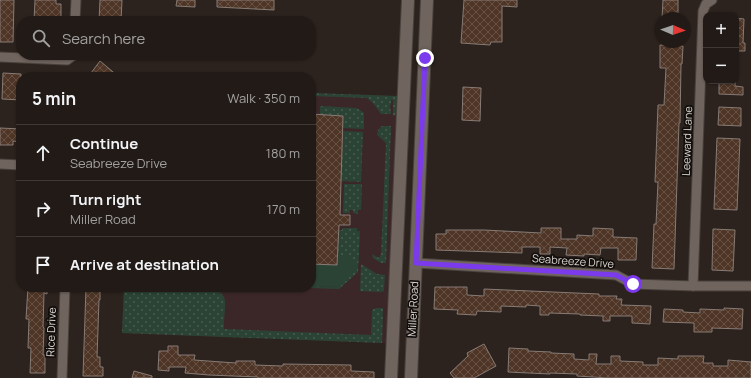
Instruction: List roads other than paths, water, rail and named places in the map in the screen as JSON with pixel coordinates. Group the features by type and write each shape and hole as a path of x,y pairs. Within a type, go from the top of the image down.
{"main road":[{"name":"Miller Road","path":"391,378 408,0"},
{"name":"Miller Road","path":"411,378 427,0"}],"street":[{"path":"75,16 76,0"},
{"name":"Leeward Lane","path":"694,286 703,12 706,4 712,0"},
{"path":"0,57 16,58"},
{"path":"0,164 16,165"},
{"name":"Seabreeze Drive","path":"416,263 616,275 633,284 751,286"},
{"name":"Rice Drive","path":"62,378 65,292"}]}
